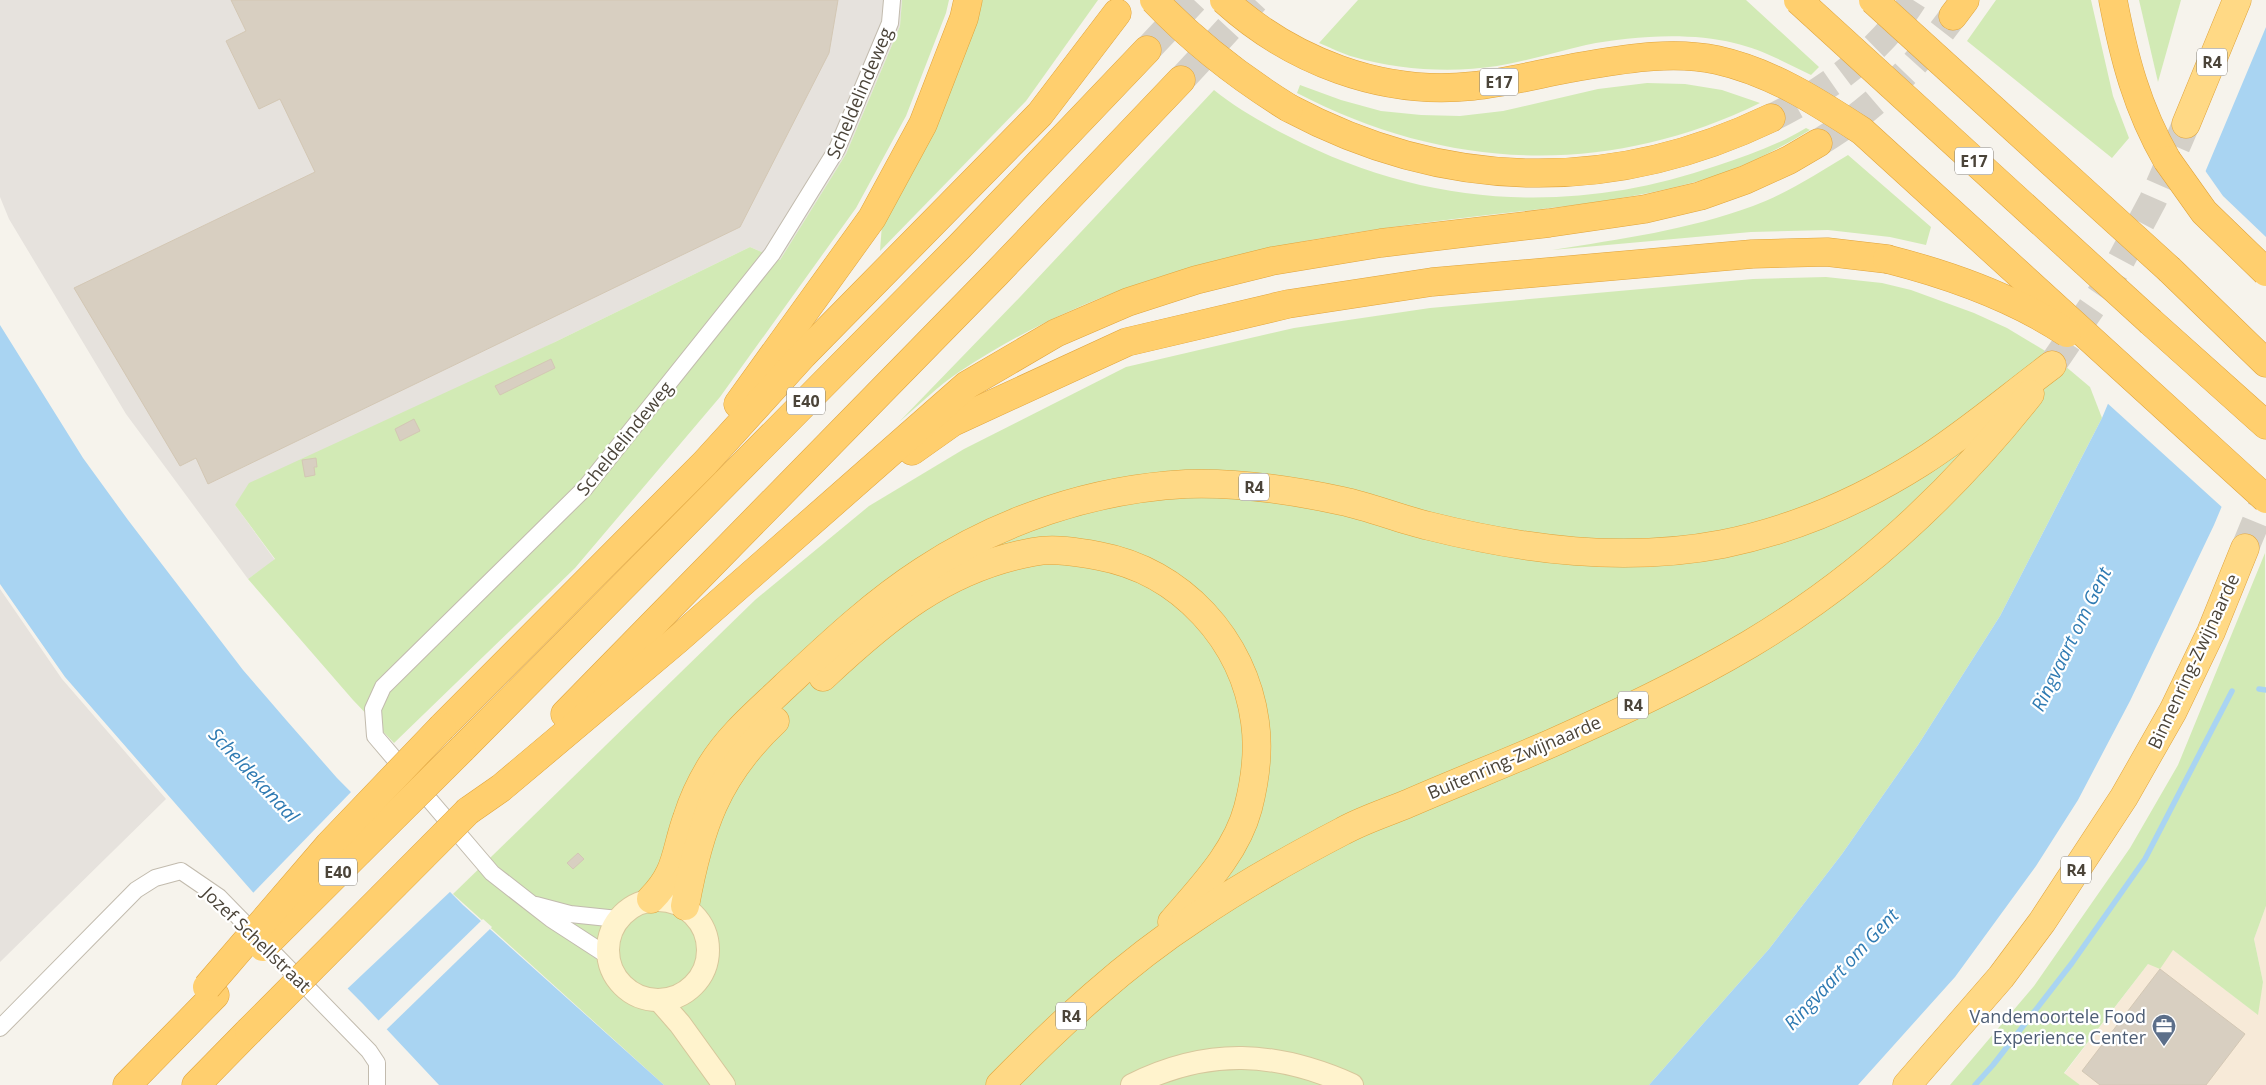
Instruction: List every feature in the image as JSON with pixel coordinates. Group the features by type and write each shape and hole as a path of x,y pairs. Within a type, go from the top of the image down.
{"highway":[{"path":"588,581 735,409 872,218 923,124 964,18 968,0"},
{"path":"1154,0 1182,30 1228,68 1289,108 1356,140 1398,154 1441,165 1484,171 1528,174 1580,172 1658,158 1744,130 1771,118"},
{"name":"E17","path":"1224,0 1274,38 1315,60 1345,72 1376,81 1408,86 1441,88 1473,86 1633,58 1679,57 1715,60 1751,69 1790,86 1862,131 2266,499"},
{"name":"E17","path":"1798,0 2266,425"},
{"path":"1873,0 2170,270 2266,364"},
{"path":"2113,0 2121,44 2134,90 2149,129 2167,160 2204,212 2266,272"},
{"name":"R4","path":"2186,124 2238,0"},
{"path":"211,991 329,846 442,727 705,463 804,355 1040,114 1117,13"},
{"name":"E40","path":"128,1084 211,991 462,748 960,246 1147,50"},
{"name":"E40","path":"196,1085 461,820 498,786 982,288 1180,80"},
{"path":"498,786 677,640 967,385 1056,332 1128,302 1196,280 1272,261 1328,251 1645,209 1700,196 1746,180 1789,160 1818,142"},
{"path":"811,523 953,422 1127,342 1288,304 1442,282 1752,254 1827,252 1887,259 1947,276 2010,302 2051,323 2136,380"},
{"path":"2170,270 2266,342"},
{"name":"Buitenring-Zwijnaarde","path":"652,899 664,886 672,871 687,816 698,790 714,761 733,737 833,641 871,608 922,571 969,543 1018,522 1072,503 1123,492 1186,484 1241,485 1292,491 1347,502 1450,531 1555,550 1612,554 1659,552 1724,544 1777,530 1826,513 1872,490 1921,462 2052,365 1993,441 1944,493 1886,547 1823,596 1751,644 1671,688 1560,739 1347,829 1278,866 1195,917 1147,952 1074,1013 1000,1085"},
{"name":"Binnenring-Zwijnaarde","path":"1907,1085 2001,978 2042,922 2124,797 2173,711 2211,632 2245,548"},
{"name":"R4","path":"685,906 708,814 723,783 740,758 768,728 846,655 908,604 950,580 996,560 1035,551 1073,551 1115,559 1150,572 1182,592 1211,620 1231,652 1247,683 1256,723 1256,768 1247,810 1236,837 1218,867 1147,952"}],"main road":[{"path":"652,899 669,900 685,906 697,917 706,931 709,947 708,963 701,978 690,990 676,998 659,1000 636,995 625,988 617,979 608,956 610,937 618,919 627,910 639,903 652,899"},
{"path":"690,990 690,1015 698,1049"},
{"path":"659,1000 724,1085"},
{"path":"1132,1085 1160,1071 1218,1058 1271,1059 1322,1071 1352,1085"}],"street":[{"name":"Scheldelindeweg","path":"608,956 531,904 492,872 461,820 375,736 373,709 383,687 586,488 772,254 837,149 890,23 892,0"},
{"name":"Jozef Schellstraat","path":"0,1028 136,890 156,878 180,872 220,898 369,1051 377,1063 377,1085"},
{"path":"531,904 570,914 618,919"}],"shaded area":[{"path":"0,0 902,0 900,26 846,154 780,260 750,247 555,342 235,505 275,560 248,579 126,414 9,219 0,197"},
{"path":"0,589 62,679 166,799 0,962"},
{"path":"2266,906 2266,1085 2080,1085 2064,1074 2148,964 2173,950 2257,1014 2263,982 2254,939"}],"green space":[{"path":"902,0 949,0 946,13 906,116 856,208 720,397 575,568 394,743 353,700 248,579 275,559 235,505 249,483 555,342 750,247 780,260 846,154 900,26"},
{"path":"980,0 1098,0 1026,101 880,251 882,224"},
{"path":"1358,0 1746,0 1819,67 1811,75 1754,49 1734,43 1679,36 1603,42 1519,62 1480,68 1444,70 1389,65 1350,56 1319,43"},
{"path":"1996,0 2091,0 2113,96 2129,138 2112,158 1967,41"},
{"path":"2139,0 2181,0 2158,82"},
{"path":"1647,83 1685,84 1722,90 1760,103 1702,127 1644,144 1585,153 1527,155 1469,150 1411,138 1354,119 1297,93 1300,85 1341,100 1381,111 1460,116 1503,111 1598,89"},
{"path":"1214,90 1240,109 1269,126 1339,160 1392,178 1445,190 1499,196 1553,197 1607,192 1662,182 1739,158 1773,145 1806,128 1810,130 1783,146 1740,167 1710,178 1635,196 1323,238 1259,250 1135,285 1075,309 1017,337 951,377 899,422 1020,297"},
{"path":"1848,155 1931,227 1926,245 1890,237 1828,230 1751,232 1552,250 1679,228 1729,214 1778,195"},
{"path":"1826,277 1882,283 1911,290 1974,313 2007,328 2052,355 2090,387 2102,418 2000,616 1918,745 1842,854 1769,949 1649,1085 664,1085 453,894 755,600 869,506 964,449 1126,367 1294,328 1430,308 1753,279"},
{"path":"2265,553 2266,906 2254,939 2263,982 2258,1015 2173,950 2160,969 2148,964 2064,1073 2080,1085 1950,1085 2034,986 2130,848 2178,765"}],"water":[{"name":"Ringvaart om Gent","path":"2266,27 2266,401 2214,525 2130,701 2078,800 2036,866 1955,977 1858,1085 1649,1085 1769,949 1842,854 1918,745 2000,616 2102,418"},
{"name":"Scheldekanaal","path":"0,325 83,458 243,670 287,721 337,778 463,905 664,1085 439,1085 363,1004 258,898 215,849 65,677 0,584"}],"pier":[{"path":"2204,169 2223,196 2266,237 2266,408 2224,509 2106,402"},
{"path":"353,790 452,890 346,990 252,894"},
{"path":"483,919 492,927 385,1031 377,1022"}],"building":[{"path":"231,0 838,0 829,53 740,227 208,484 196,458 180,466 74,288 315,172 280,99 259,109 226,41 246,31"},
{"path":"551,359 555,368 500,395 495,386"},
{"path":"414,419 420,431 400,441 395,429"},
{"path":"316,458 317,467 314,467 315,475 305,477 302,460"},
{"path":"578,853 584,859 573,869 567,863"},
{"path":"2160,969 2245,1034 2206,1085 2100,1085 2082,1071"}],"waterway":[{"path":"2259,689 2266,690"},
{"path":"1975,1085 1993,1065 2072,963 2145,859 2232,691"}],"tunnel":[{"path":"1147,50 1194,0"},
{"path":"1181,80 1255,0"},
{"path":"1771,118 1831,83 1850,68 1885,37 1913,0"},
{"path":"1818,143 1857,117 1875,102 1909,70 1953,16"},
{"path":"2052,365 2111,279 2153,200 2186,124"},
{"path":"2245,548 2266,497"}],"place":[{"name":"Vandemoortele Food Experience Center","path":"2164,1047"}]}
